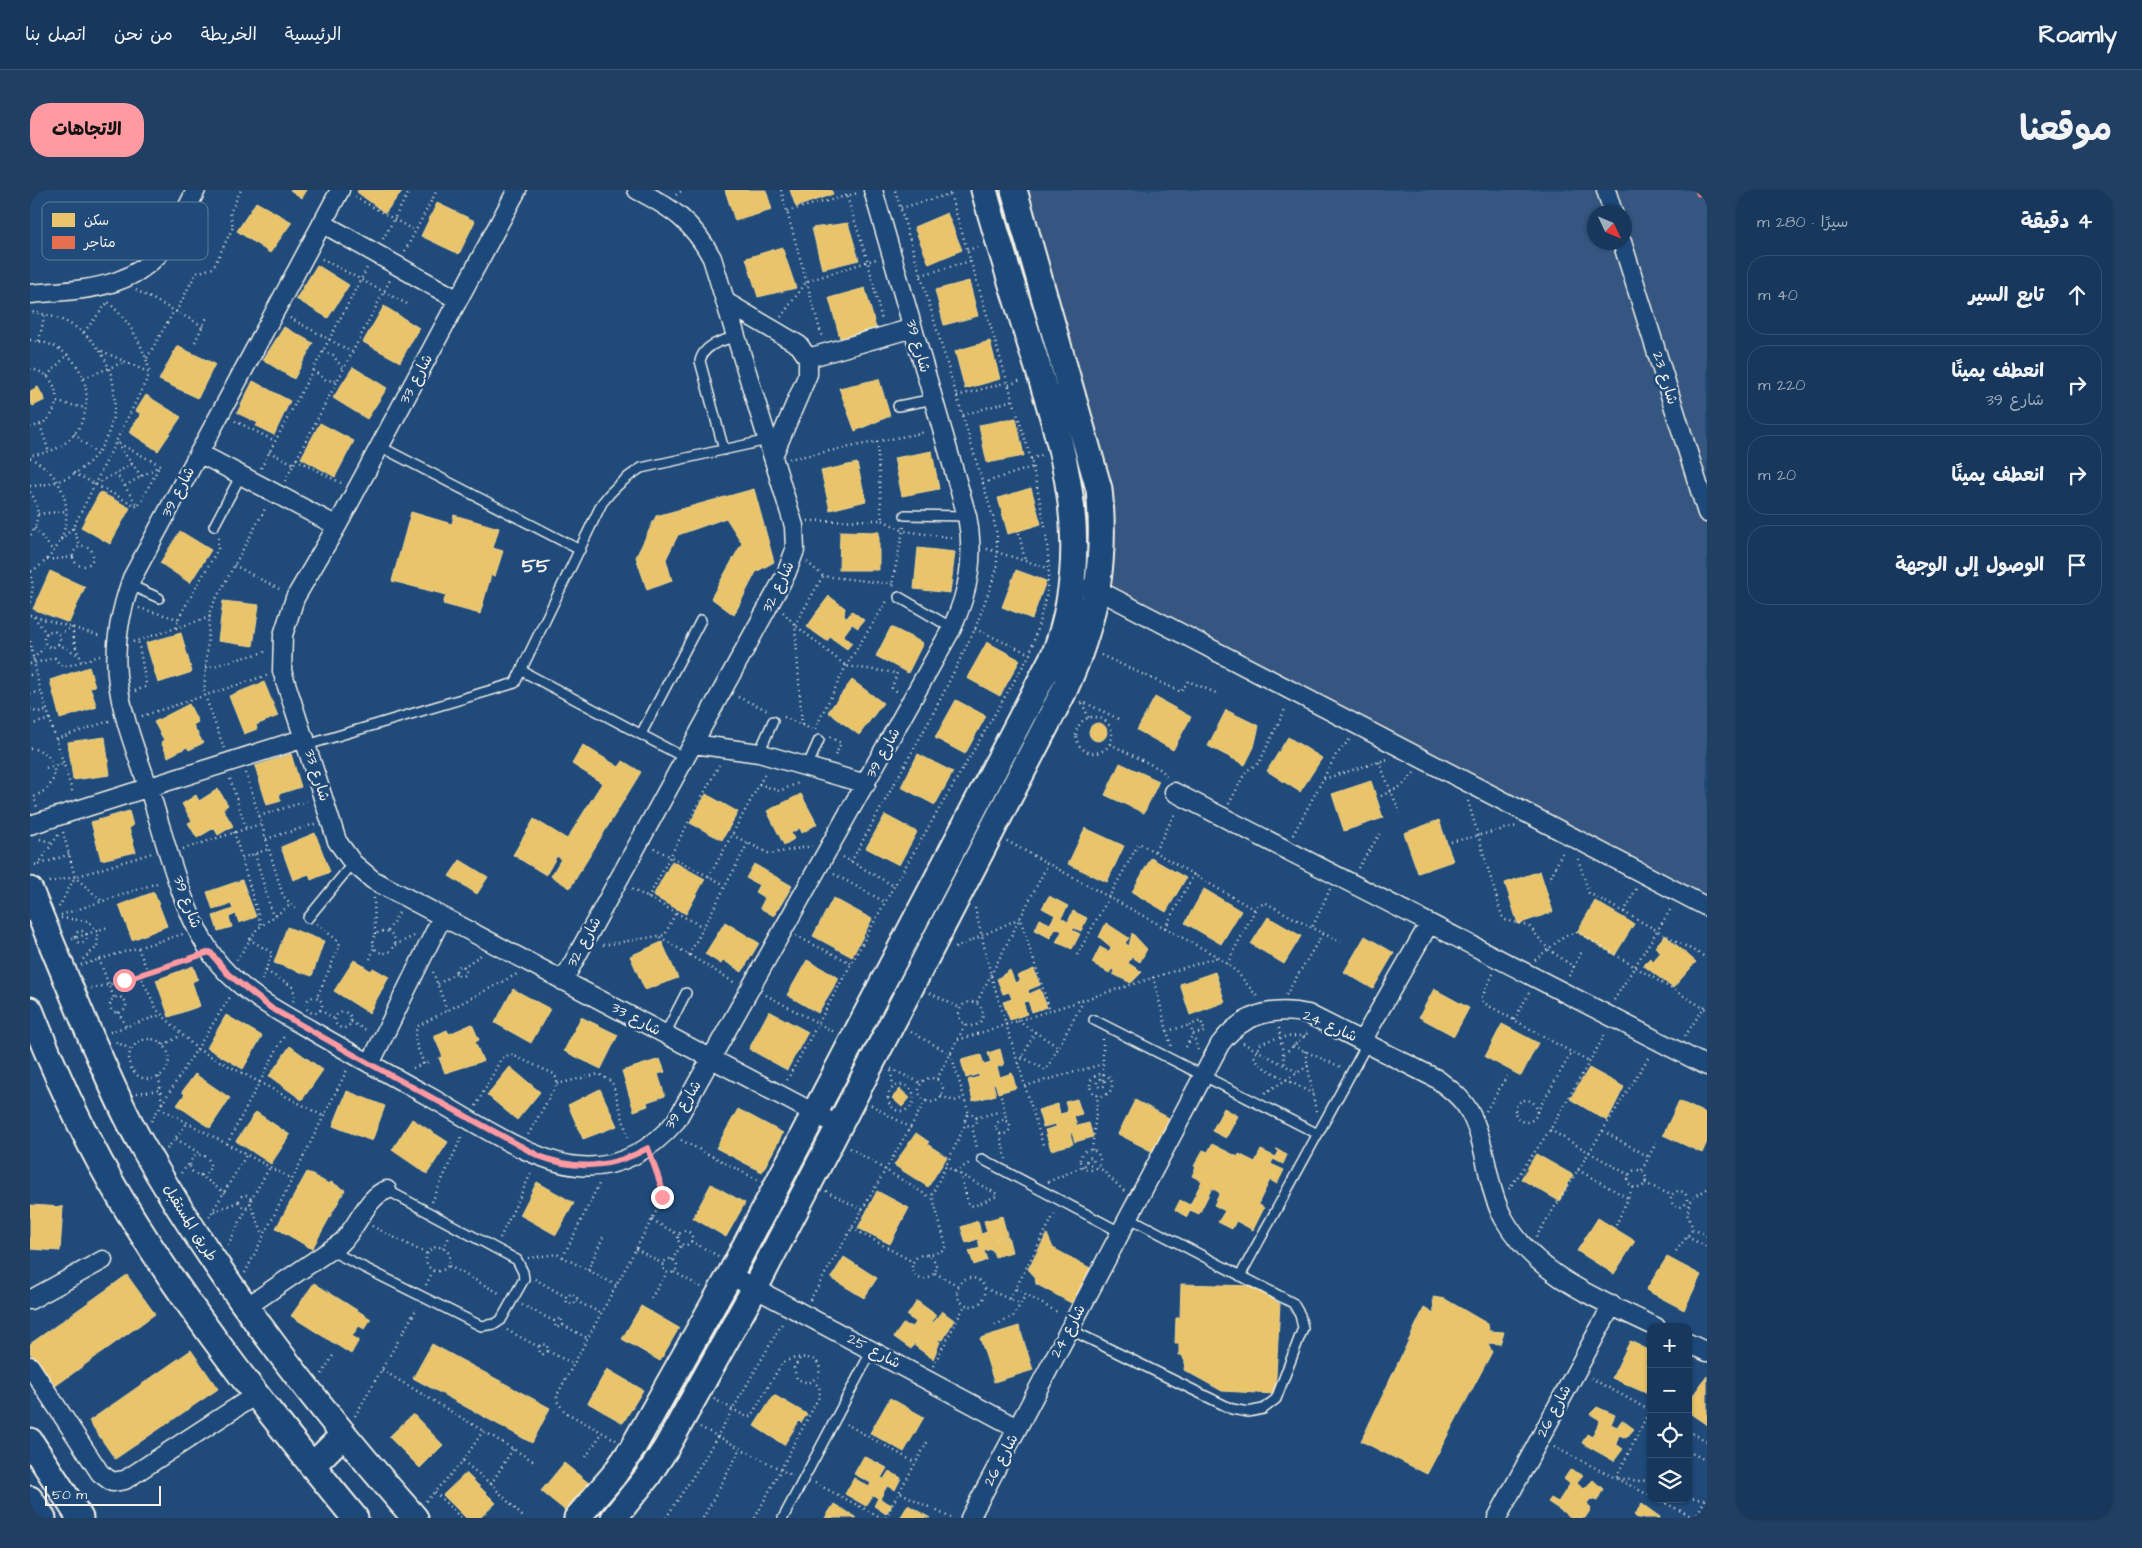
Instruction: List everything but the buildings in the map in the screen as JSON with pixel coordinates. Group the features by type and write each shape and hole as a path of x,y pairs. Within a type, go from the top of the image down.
{"street":[{"path":"190,202 196,190"},
{"name":"شارع 33","path":"517,190 337,526 295,598 286,622 281,648 282,670 337,841 352,863 373,880 814,1113 836,1131"},
{"name":"شارع 32","path":"564,981 772,600 791,563 795,550 796,538 793,521 712,258 693,228 665,204 637,190"},
{"path":"577,1518 614,1475 632,1449 718,1297 1055,653 1066,623 1073,583 1075,534 1068,477 1040,374 984,190"},
{"path":"614,1518 647,1478 683,1417 755,1288 854,1096 882,1065 892,1022 991,832 1072,697 1098,590 1102,540 1099,489 1014,190"},
{"path":"1606,190 1611,205"},
{"name":"شارع 39","path":"346,192 322,223 130,585 124,603 116,647 120,697 148,788 196,930 210,952 234,979 255,997 290,1019 539,1156 566,1165 587,1166 608,1164 641,1152 666,1133 684,1108 952,628 965,596 969,579 971,542 967,516 891,252 866,191"},
{"path":"322,223 458,300"},
{"name":"شارع 23","path":"1625,250 1707,513"},
{"path":"30,294 94,289 120,282 152,260"},
{"path":"726,302 799,345 808,358 808,374 772,453"},
{"path":"808,358 913,328"},
{"path":"199,453 337,526"},
{"path":"1073,583 1098,590 1707,907"},
{"path":"36,824 232,761 306,741"},
{"path":"690,751 728,747 766,755 866,784"},
{"path":"1179,795 1707,1066"},
{"name":"طريق المستقبل","path":"39,886 48,925 70,991 138,1139 241,1301 344,1434 413,1516"},
{"path":"370,1064 442,917"},
{"path":"1365,1042 1429,924"},
{"path":"30,1010 65,1092 122,1200 178,1289 312,1466 355,1518"},
{"name":"شارع 24","path":"1017,1428 1203,1073 1227,1035 1242,1022 1272,1011 1292,1010 1322,1021 1444,1084 1455,1093 1469,1111 1476,1127 1492,1192 1504,1218 1528,1251 1540,1264 1564,1281 1648,1323"},
{"path":"241,1301 332,1251 353,1231 374,1196 387,1190"},
{"path":"30,1300 103,1260"},
{"name":"شارع 25","path":"732,1270 755,1288 1017,1428"},
{"name":"شارع 26","path":"1497,1518 1612,1305"},
{"path":"1692,1345 1707,1352"},
{"path":"30,1366 100,1473 112,1482 125,1480 257,1394"},
{"name":"شارع 26","path":"970,1518 1017,1428"},
{"path":"312,1466 344,1434"},
{"path":"30,1441 80,1518"},
{"path":"30,1499 43,1518"}],"lane":[{"path":"724,450 700,360 701,353 708,347 736,336"},
{"path":"898,406 934,399"},
{"path":"379,446 580,550"},
{"path":"306,741 513,684 522,671 602,503 612,489 626,477 641,468 724,450 772,453"},
{"path":"214,526 247,478"},
{"path":"905,515 967,516"},
{"path":"130,585 159,598"},
{"path":"897,593 952,628"},
{"path":"641,734 701,620"},
{"path":"522,671 641,734 690,751"},
{"path":"766,755 773,720"},
{"path":"807,767 819,740"},
{"path":"308,918 352,863"},
{"path":"665,1034 686,993"},
{"path":"1094,1020 1175,1062 1203,1073 1252,1101 1319,1133"},
{"path":"1240,1276 1352,1072 1365,1042"},
{"path":"982,1159 1062,1201 1128,1217 1292,1303 1300,1314 1302,1328 1276,1399 1263,1409 1248,1412 1232,1409 1071,1325"},
{"path":"332,1251 480,1326 495,1324 501,1320 524,1279 517,1260 387,1190"},
{"path":"784,1518 872,1350"}],"path":[{"path":"146,359 196,273 213,268 234,227 230,213 240,190"},
{"path":"247,478 269,452 410,190"},
{"path":"317,997 340,945 337,940 290,905 283,896 259,816 232,761 205,696 210,617 212,604 294,464 437,190"},
{"path":"781,190 827,352"},
{"path":"851,862 933,714 975,629 997,569 999,553 997,535 983,483 895,190"},
{"path":"787,211 866,191"},
{"path":"346,192 415,231"},
{"path":"900,208 950,194"},
{"path":"847,197 868,262 886,337"},
{"path":"307,251 407,304"},
{"path":"772,329 807,280 868,262 891,252"},
{"path":"921,275 971,260"},
{"path":"120,282 202,326"},
{"path":"30,604 33,586 30,572 47,560 73,528 150,373 134,332 108,302 84,332"},
{"path":"276,310 352,352"},
{"path":"30,312 66,320 84,332 101,350 110,368 115,390 114,412 108,434 96,453 74,473 57,481 30,486"},
{"path":"39,341 45,314"},
{"path":"195,342 207,317"},
{"path":"30,340 59,348 68,354 84,378 87,388 86,408 74,434 66,442 49,452 30,456"},
{"path":"101,350 150,373"},
{"path":"323,352 338,359 344,369"},
{"path":"47,376 68,354"},
{"path":"84,378 124,362"},
{"path":"30,369 47,376 55,388 57,402 51,416 40,425 30,427"},
{"path":"313,370 326,380 337,381"},
{"path":"957,396 1008,382"},
{"path":"963,415 1013,400"},
{"path":"57,402 86,408"},
{"path":"220,413 275,441"},
{"path":"40,425 49,452"},
{"path":"772,453 877,442 942,429"},
{"path":"74,434 96,453"},
{"path":"116,442 141,476"},
{"path":"116,442 160,465"},
{"path":"877,442 882,520"},
{"path":"269,452 294,464"},
{"path":"30,456 48,470 62,490 67,511 62,540"},
{"path":"296,459 356,490"},
{"path":"95,485 132,464"},
{"path":"125,486 160,465"},
{"path":"138,507 160,465"},
{"path":"983,483 1033,468"},
{"path":"74,473 138,507"},
{"path":"116,473 138,507"},
{"path":"30,492 36,504 38,514 35,528 30,536"},
{"path":"38,514 67,511"},
{"path":"897,593 892,584 904,531 905,515"},
{"path":"793,521 882,520 904,531 971,542 999,553 1049,568"},
{"path":"176,628 178,619 218,549 220,538 214,526"},
{"path":"35,528 54,552"},
{"path":"73,528 80,546"},
{"path":"1019,533 1025,561"},
{"path":"80,546 89,547 92,550 93,560 87,566 78,565 73,557 76,548 80,546"},
{"path":"795,550 823,576 892,584"},
{"path":"47,560 73,557"},
{"path":"234,564 295,598"},
{"path":"802,725 795,625 823,576"},
{"path":"815,730 846,666 889,598"},
{"path":"772,600 795,625 846,666 897,673 892,688 913,699"},
{"path":"124,603 178,619"},
{"path":"32,615 72,628 116,647"},
{"path":"32,615 47,634"},
{"path":"32,664 55,658 63,666 82,661 116,647 210,617"},
{"path":"59,634 72,628"},
{"path":"72,628 82,661"},
{"path":"975,629 1030,654"},
{"path":"47,645 44,637 47,634 53,631 59,634"},
{"path":"58,644 59,634"},
{"path":"120,697 146,686 138,640"},
{"path":"30,641 32,664 78,810"},
{"path":"47,645 55,646 58,644 80,656"},
{"path":"33,659 47,645"},
{"path":"1083,646 1181,692 1188,681 1216,693"},
{"path":"206,668 281,648"},
{"path":"56,739 205,696 282,670"},
{"path":"30,675 36,673"},
{"path":"30,694 41,691"},
{"path":"723,691 815,730 841,744 826,772 780,791 760,784"},
{"path":"1222,817 1246,771 1259,764 1293,692"},
{"path":"1072,697 1089,718"},
{"path":"1072,697 1121,720"},
{"path":"30,709 36,712 47,711"},
{"path":"1089,718 1101,718 1110,726 1112,738 1110,744 1095,753 1084,751 1077,741 1076,730 1079,724 1089,718"},
{"path":"30,725 50,720"},
{"path":"1285,849 1336,755 1360,726"},
{"path":"1110,744 1162,770 1179,795 1155,851"},
{"path":"648,898 728,747"},
{"path":"30,750 47,754 54,766 54,779 51,784 34,798 36,824"},
{"path":"709,877 760,784 766,755"},
{"path":"1323,779 1379,762 1418,757"},
{"path":"1381,796 1402,786 1418,757"},
{"path":"232,761 246,828"},
{"path":"1379,762 1400,813"},
{"path":"46,768 64,764"},
{"path":"1461,779 1502,916 1506,920 1529,926 1548,949 1574,967"},
{"path":"259,816 323,796"},
{"path":"266,839 330,819"},
{"path":"1451,842 1478,837 1540,820"},
{"path":"39,886 262,824"},
{"path":"38,865 62,829 75,877 102,901"},
{"path":"234,832 261,925"},
{"path":"991,832 1218,957 1272,1011 1281,1036 1285,1066"},
{"path":"1312,928 1343,879 1380,834"},
{"path":"732,835 774,854 832,845 851,862 894,886"},
{"path":"1549,881 1571,837"},
{"path":"1571,837 1586,890 1707,958"},
{"path":"640,840 725,886"},
{"path":"688,955 748,843"},
{"path":"1077,955 1136,844 1142,844 1155,851 1255,910"},
{"path":"242,858 269,849"},
{"path":"30,864 38,865 70,854"},
{"path":"255,854 272,917"},
{"path":"977,1002 1048,864"},
{"path":"820,866 885,902"},
{"path":"1165,928 1194,874"},
{"path":"1624,912 1644,874"},
{"path":"48,925 102,901 177,876"},
{"path":"48,925 75,877"},
{"path":"967,878 991,975 1044,1148"},
{"path":"370,959 374,948 373,939 375,934 373,880"},
{"path":"618,882 703,927"},
{"path":"1498,1204 1550,1130 1589,1062 1634,968 1681,894"},
{"path":"388,931 408,899"},
{"path":"1226,964 1255,910 1262,903 1266,903 1322,934 1341,942"},
{"path":"138,1139 197,1049 234,979 249,939 261,925 290,905"},
{"path":"582,948 660,937 668,932 676,912"},
{"path":"924,962 1020,918"},
{"path":"1020,918 1050,1011"},
{"path":"48,925 88,921 98,931 97,947 74,967 196,930"},
{"path":"48,925 75,938 76,942 83,943 87,935"},
{"path":"75,938 108,927"},
{"path":"374,948 383,953 393,949 396,940 388,931 383,930 375,934"},
{"path":"784,930 851,964"},
{"path":"75,938 79,931 87,935"},
{"path":"1514,1020 1529,974 1548,949 1564,936 1577,932 1705,1009"},
{"path":"1272,1011 1322,934"},
{"path":"660,937 751,990 852,1042"},
{"path":"249,939 272,953 255,997"},
{"path":"138,948 148,972"},
{"path":"426,951 447,1010"},
{"path":"1561,991 1582,951"},
{"path":"70,991 108,985 210,952"},
{"path":"958,1040 1218,957"},
{"path":"99,959 114,998"},
{"path":"1500,960 1481,999 1484,1003 1589,1062"},
{"path":"424,1064 415,1041 415,1033 422,1023 534,965"},
{"path":"438,984 456,973 460,966 466,969 466,972 461,976 456,973"},
{"path":"227,1144 290,1019 295,991 292,986 266,971"},
{"path":"140,975 161,1015 197,1049 323,1116"},
{"path":"1153,977 1175,1062"},
{"path":"912,984 960,1008"},
{"path":"317,997 309,998 306,1005 309,1011 316,1012 320,1010 335,1019 340,1028 347,1028 352,1022 350,1015 343,1012 336,1015 335,1019"},
{"path":"317,997 322,1003 320,1010"},
{"path":"114,998 110,1005 114,1012 118,1012 126,1026"},
{"path":"114,998 122,998 126,1004 122,1011 118,1012"},
{"path":"1022,1057 1046,1070 1085,999"},
{"path":"967,1002 977,1002 983,1010 982,1020 975,1026 965,1025 959,1018 960,1008 967,1002"},
{"path":"1676,1050 1705,1009 1707,1003"},
{"path":"89,1032 101,1035 161,1015"},
{"path":"1018,1021 1058,1047"},
{"path":"1167,1031 1201,1021 1204,1032"},
{"path":"1284,1054 1322,1021"},
{"path":"892,1022 950,1054 969,1114 976,1118 1005,1110"},
{"path":"1190,1024 1203,1073"},
{"path":"937,1079 965,1025"},
{"path":"1103,1080 1104,1025"},
{"path":"1018,1065 1035,1032"},
{"path":"164,1045 169,1059 165,1072 159,1077 152,1079 138,1076 130,1064 132,1050 143,1040 150,1040 164,1045 182,1035"},
{"path":"1227,1035 1297,1072"},
{"path":"1305,1036 1281,1036 1260,1044 1255,1050 1254,1056 1261,1066 1313,1094"},
{"path":"1528,1251 1659,1041"},
{"path":"1293,1046 1352,1072"},
{"path":"1305,1051 1319,1133"},
{"path":"1537,1112 1534,1102 1524,1099 1519,1101 1514,1110 1515,1115 1522,1122 1532,1120 1537,1112 1572,1052"},
{"path":"241,1301 263,1235 354,1055"},
{"path":"1025,1086 1103,1064"},
{"path":"882,1065 921,1083"},
{"path":"882,1065 894,1086"},
{"path":"1252,1101 1308,1066"},
{"path":"557,1084 599,1074 612,1082 641,1152 662,1188 662,1197 652,1220 557,1395 557,1401 565,1412 632,1449"},
{"path":"1103,1074 1110,1079 1111,1087 1106,1094 1098,1095 1091,1090 1090,1085 1094,1076 1103,1074"},
{"path":"1476,1127 1507,1076"},
{"path":"159,1077 161,1106"},
{"path":"928,1078 937,1079 943,1087 941,1096 934,1101 926,1100 920,1094 921,1083 928,1078"},
{"path":"914,1096 907,1086 894,1086 890,1089 887,1098 894,1110 908,1109 914,1096 920,1094"},
{"path":"1092,1150 1098,1095"},
{"path":"854,1096 911,1128"},
{"path":"941,1096 954,1101 964,1098"},
{"path":"1000,1134 1008,1131 1002,1096"},
{"path":"666,1518 678,1503 733,1409 852,1228 926,1100"},
{"path":"161,1106 292,1179"},
{"path":"931,1198 966,1123 966,1116 969,1114"},
{"path":"972,1126 976,1123 976,1118"},
{"path":"1007,1123 1004,1121 998,1123 996,1129 1000,1134 1008,1173"},
{"path":"154,1165 188,1122"},
{"path":"966,1123 972,1126"},
{"path":"955,1172 982,1159 978,1152 972,1126"},
{"path":"1550,1130 1629,1175"},
{"path":"836,1131 886,1170 931,1198 946,1246 942,1251 917,1258 913,1262 912,1267 916,1277 927,1279 935,1273"},
{"path":"1603,1131 1649,1156"},
{"path":"666,1133 775,1189"},
{"path":"176,1138 207,1159 208,1171 200,1175"},
{"path":"1642,1170 1656,1143"},
{"path":"1092,1150 1100,1158 1098,1166 1128,1217"},
{"path":"1081,1166 1081,1155 1092,1150"},
{"path":"198,1236 247,1154"},
{"path":"204,1156 195,1156 190,1163 192,1171 225,1193"},
{"path":"495,1248 539,1156"},
{"path":"563,1257 608,1164"},
{"path":"1036,1187 1088,1164"},
{"path":"945,1166 955,1172 960,1174 968,1178 999,1195 974,1206 969,1205 960,1174"},
{"path":"1081,1166 1088,1171 1098,1166"},
{"path":"217,1266 270,1167"},
{"path":"1578,1170 1628,1198"},
{"path":"1634,1170 1642,1170 1646,1176 1645,1183 1640,1188 1633,1187 1628,1182 1629,1175 1634,1170"},
{"path":"809,1182 862,1210"},
{"path":"1645,1183 1671,1195"},
{"path":"1616,1224 1633,1187"},
{"path":"1671,1195 1673,1205 1680,1207 1688,1203 1696,1194 1707,1189"},
{"path":"1671,1195 1674,1192 1686,1194 1688,1203 1687,1214 1693,1229 1707,1236"},
{"path":"213,1212 238,1202 241,1196 245,1195 263,1235"},
{"path":"1010,1299 1062,1201"},
{"path":"238,1202 240,1206 250,1203"},
{"path":"360,1220 426,1254"},
{"path":"652,1220 679,1235 682,1244"},
{"path":"852,1228 913,1262"},
{"path":"1676,1251 1693,1229"},
{"path":"679,1235 688,1232 691,1234 691,1241"},
{"path":"588,1270 604,1234"},
{"path":"1687,1237 1707,1247"},
{"path":"691,1241 732,1270"},
{"path":"682,1244 686,1245 691,1241"},
{"path":"663,1264 665,1261 672,1260 682,1244"},
{"path":"434,1247 443,1248 450,1255 449,1266 442,1271 433,1271 426,1264 426,1254 434,1247"},
{"path":"636,1249 663,1264"},
{"path":"517,1260 550,1254 563,1257 616,1285"},
{"path":"927,1256 935,1262 935,1273"},
{"path":"672,1260 676,1265 674,1272"},
{"path":"663,1264 662,1267 667,1273"},
{"path":"449,1266 554,1321 556,1328 563,1325"},
{"path":"344,1434 382,1370 433,1271"},
{"path":"523,1272 566,1296 566,1300 571,1304 576,1301"},
{"path":"651,1298 667,1273 674,1272 718,1297"},
{"path":"935,1273 959,1286"},
{"path":"972,1278 982,1283 985,1288 986,1293 981,1303 970,1306 965,1305 958,1297 959,1286 962,1282 972,1278"},
{"path":"985,1288 1020,1304"},
{"path":"1015,1289 1026,1294 1071,1325"},
{"path":"566,1296 572,1293 577,1298 576,1301"},
{"path":"995,1325 1013,1317 1026,1294"},
{"path":"576,1301 601,1313"},
{"path":"926,1379 965,1305"},
{"path":"554,1321 561,1318 563,1325 588,1338"},
{"path":"495,1324 539,1347"},
{"path":"539,1347 544,1344 547,1345 548,1351"},
{"path":"539,1347 540,1353 543,1354 548,1351"},
{"path":"548,1351 573,1364"},
{"path":"697,1391 751,1416 782,1363 790,1358 812,1358 820,1366 818,1377 814,1382"},
{"path":"755,1518 821,1391 819,1385 814,1382 802,1382 794,1374 796,1363 800,1358"},
{"path":"382,1370 535,1462"},
{"path":"1577,1370 1647,1409"},
{"path":"1616,1478 1649,1413"},
{"path":"683,1417 781,1470 804,1479 882,1518"},
{"path":"836,1418 916,1463"},
{"path":"413,1516 463,1461 483,1431"},
{"path":"586,1457 602,1433"},
{"path":"1692,1433 1707,1441"},
{"path":"886,1518 929,1439"},
{"path":"1539,1440 1647,1494"},
{"path":"703,1518 741,1448"},
{"path":"491,1484 513,1449"},
{"path":"1692,1453 1707,1461"},
{"path":"463,1461 491,1484 524,1518"},
{"path":"1616,1478 1647,1480"},
{"path":"435,1492 461,1518"},
{"path":"900,1492 951,1518"},
{"path":"1665,1503 1695,1518 1707,1496"},
{"path":"1692,1498 1705,1500"}],"shaded area":[{"path":"1000,190 1707,190 1707,898 1088,574 1090,523 1087,487"}],"district":[{"name":"55","path":"536,566"}],"route":[{"path":"124,980 210,952 228,974 271,1008 539,1156 566,1165 594,1166 622,1161 648,1148 662,1188 662,1197"}]}
